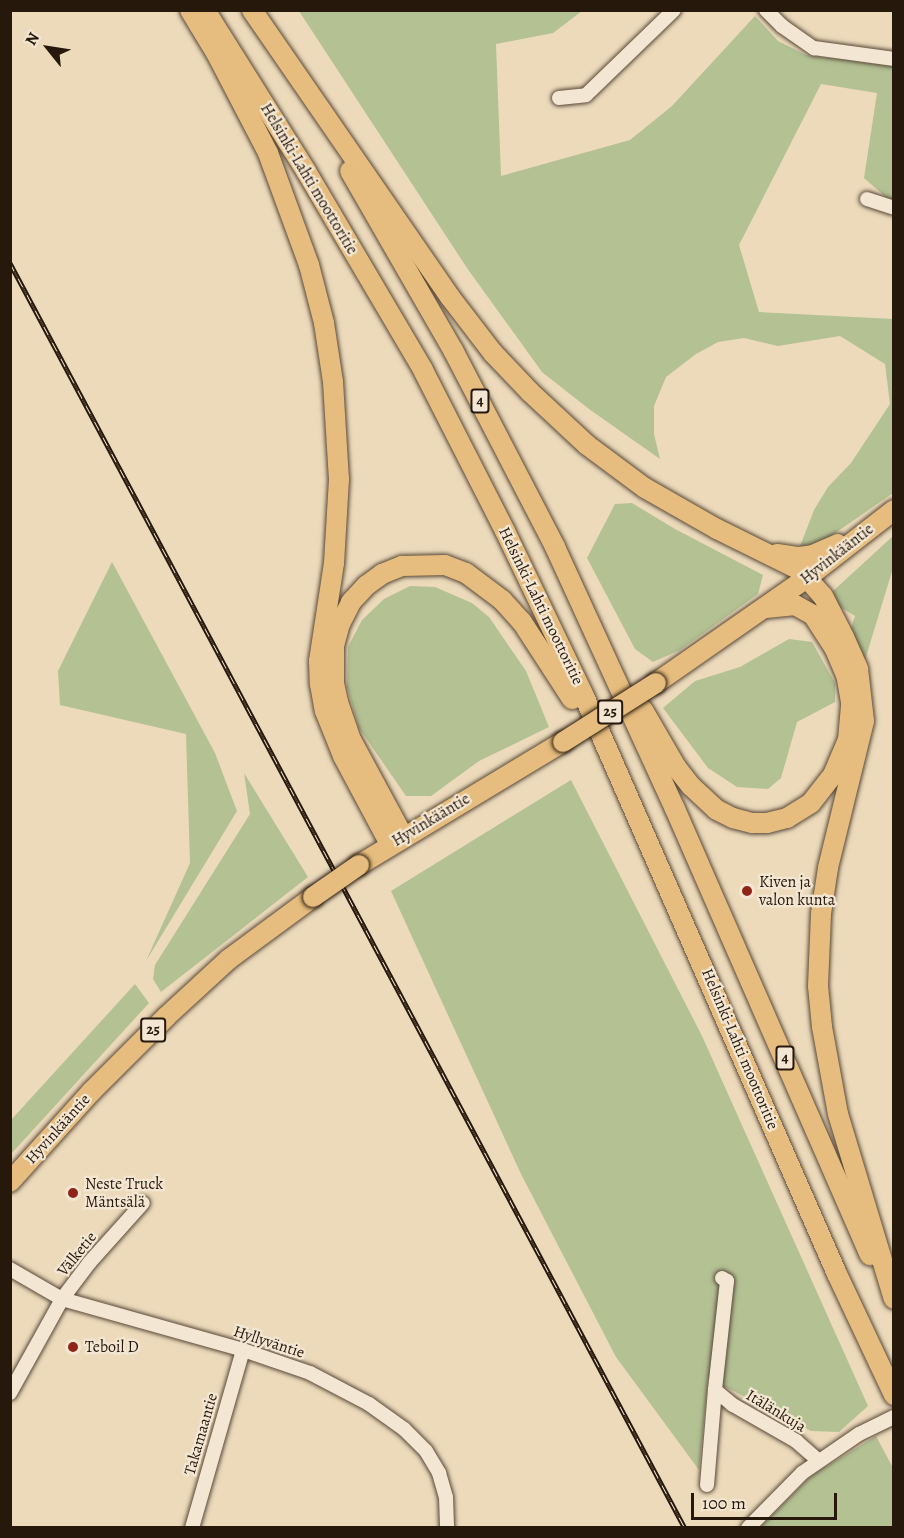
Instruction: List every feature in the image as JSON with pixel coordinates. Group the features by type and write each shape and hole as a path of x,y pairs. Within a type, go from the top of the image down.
{"highway":[{"path":"190,10 216,53 267,153 309,265 324,323 333,382 339,479 334,563 319,661 320,684 325,711 343,756 396,840"},
{"name":"Helsinki-Lahti moottoritie","path":"205,10 306,171 423,370 536,594 837,1274 894,1395"},
{"path":"251,10 450,297 493,352 530,392 587,445 645,488 708,525 794,566 823,596 844,637 858,669 864,696 864,722 828,868 821,914 818,986 822,1027 838,1113 894,1299"},
{"name":"4","path":"251,10 334,146 453,350 555,547 675,809 894,1308"},
{"path":"762,550 786,557 813,555 832,548 889,514"},
{"name":"Hyvinkääntie","path":"10,1182 91,1092 167,1016 229,959 396,840 564,742 656,683 808,578 889,514"},
{"path":"555,547 676,767 691,786 717,810 733,818 752,823 787,818 811,804 823,790 842,757 851,720 846,675 824,629 804,608 785,604 766,608"},
{"path":"396,840 351,740 338,702 332,661 334,646 340,624 351,602 367,585 382,574 402,566 445,565 482,582 502,600 538,643 575,705 672,898"}],"street":[{"path":"559,98 586,95 674,10"},
{"path":"766,10 782,26 814,48 894,59"},
{"path":"867,199 894,207"},
{"name":"Välketie","path":"10,1393 62,1299 90,1262 143,1203"},
{"name":"Hyllyväntie","path":"10,1269 62,1299 243,1350 310,1373 369,1404 404,1429 426,1451 439,1473 446,1497 447,1527"},
{"path":"708,1485 727,1281 722,1278"},
{"name":"Takamaantie","path":"192,1527 243,1350"},
{"name":"Itälänkuja","path":"716,1390 733,1405 796,1441 819,1461"},
{"path":"748,1527 773,1499 819,1461 860,1434 894,1417"}],"green space":[{"path":"299,11 582,11 553,33 496,44 501,176 630,140 672,106 755,16 778,41 806,55 893,66 893,200 888,199 864,178 877,93 821,84 739,245 759,312 893,319 893,493 828,538 799,549 814,510 828,487 851,463 890,404 885,364 840,336 778,346 744,338 718,342 696,354 666,377 654,406 654,434 660,459 589,409 542,372 467,268"},
{"path":"632,503 675,529 763,575 758,594 680,650 653,662 635,649 587,558 615,504"},
{"path":"893,536 893,568 865,660 850,631 855,616 835,604 832,592"},
{"path":"112,562 215,753 237,811 146,961 190,863 186,734 60,705 58,671"},
{"path":"410,586 435,587 472,603 489,617 526,671 549,727 479,761 431,796 406,796 359,728 347,687 348,647 362,620 384,599"},
{"path":"789,639 812,642 835,683 835,702 797,722 781,778 768,789 737,787 708,768 663,708 695,681 740,667"},
{"path":"244,773 308,877 161,992 153,979 155,965 250,814"},
{"path":"571,780 702,1036 868,1406 839,1432 811,1431 708,1378 699,1470 616,1357 521,1174 391,891"},
{"path":"135,984 149,1003 11,1154 11,1120"},
{"path":"876,1436 893,1468 893,1527 760,1528 811,1476"}],"railway":[{"path":"10,263 685,1528"}],"place":[{"name":"Kiven ja valon kunta","path":"747,891"},
{"name":"Neste Truck Mäntsälä","path":"73,1193"},
{"name":"Teboil D","path":"73,1347"}]}
